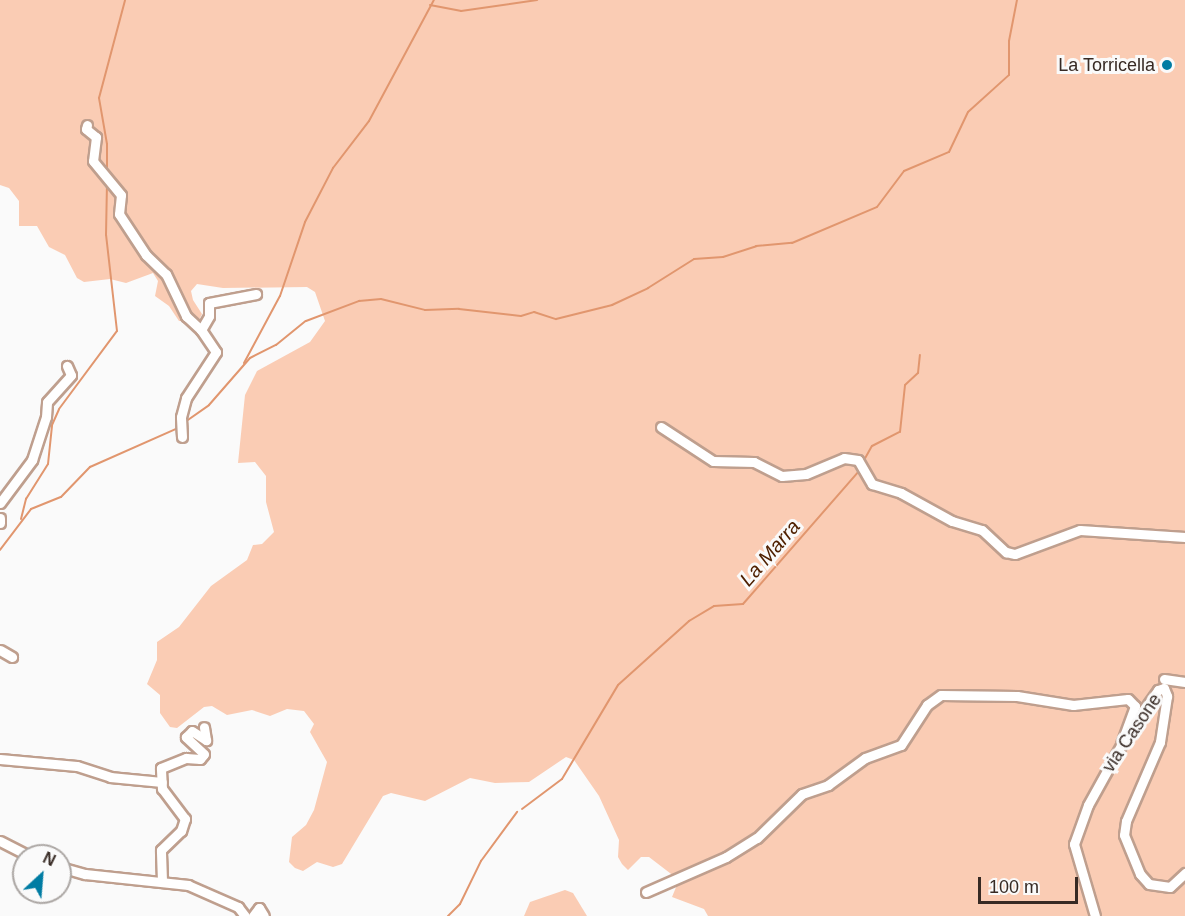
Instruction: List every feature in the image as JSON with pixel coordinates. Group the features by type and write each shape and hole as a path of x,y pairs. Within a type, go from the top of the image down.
{"street":[{"path":"87,125 86,129 96,137 92,158 121,195 119,214 146,255 166,274 186,316 201,330 216,352 186,398 182,430"},
{"path":"201,330 213,300 256,294"},
{"path":"0,503 32,460 46,417 47,402 71,375 67,366"},
{"path":"661,427 713,461 754,462 782,476 806,474 844,458 858,460 872,484 901,493 952,521 982,530 1006,552 1015,554 1080,530 1185,537"},
{"path":"0,518 0,523"},
{"path":"0,650 12,657"},
{"path":"1164,679 1185,682"},
{"name":"via Casone","path":"1095,916 1074,844 1088,806 1121,744 1158,690 1164,688 1167,696 1160,742 1126,820 1124,835 1140,874 1149,884 1170,887 1185,873"},
{"path":"646,892 726,857 757,838 802,794 828,785 865,758 901,745 927,705 941,695 1017,696 1073,705 1128,699 1135,706 1121,744"},
{"path":"162,881 161,850 181,831 185,819 167,798 162,783 163,765 202,756 186,736 192,731 206,740 204,726"},
{"path":"0,759 77,766 110,777 162,783"},
{"path":"72,869 188,885 212,894 238,908 244,916"},
{"path":"253,916 257,908 264,916"}],"shaded area":[{"path":"0,0 1185,0 1185,916 708,916 704,909 672,897 679,880 649,857 641,857 628,870 622,864 618,857 619,840 599,796 574,760 566,757 529,782 495,783 470,778 425,801 391,793 383,796 342,864 333,867 317,862 303,871 295,868 289,862 292,837 306,825 314,810 327,762 310,732 314,724 304,711 287,709 270,716 252,710 227,715 212,706 204,707 177,728 170,727 160,713 160,695 147,684 157,660 157,642 179,627 211,586 247,560 253,545 262,544 274,532 266,502 266,476 255,462 238,463 245,395 257,371 310,342 325,321 315,292 307,287 223,288 197,284 191,291 193,300 202,314 198,322 179,321 169,306 155,296 158,281 153,273 126,283 110,279 84,282 77,278 65,255 49,247 37,226 19,226 19,201 9,188 0,185"},
{"path":"565,890 573,893 587,916 524,916 530,902"}],"waterway":[{"path":"107,171 107,144 99,98 125,0"},
{"path":"244,363 280,296 305,222 333,168 369,121 434,0"},
{"path":"430,5 461,11 537,0"},
{"path":"185,422 209,405 250,358 276,345 306,321 359,301 381,299 425,310 459,309 521,316 534,312 556,319 612,305 648,288 694,259 723,257 756,246 792,243 877,207 904,171 949,152 968,112 1009,75 1009,41 1017,0"},
{"path":"21,519 26,499 48,464 52,425 59,409 117,331 106,235 107,184"},
{"name":"La Marra","path":"863,462 872,446 900,432 905,385 918,373 920,355"},
{"path":"0,550 31,509 61,497 90,467 178,428"},
{"name":"La Marra","path":"522,809 562,779 618,685 689,621 714,606 743,604 860,470"},
{"path":"448,916 460,904 481,861 517,812"}],"place":[{"name":"La Torricella","path":"1167,65"}]}
